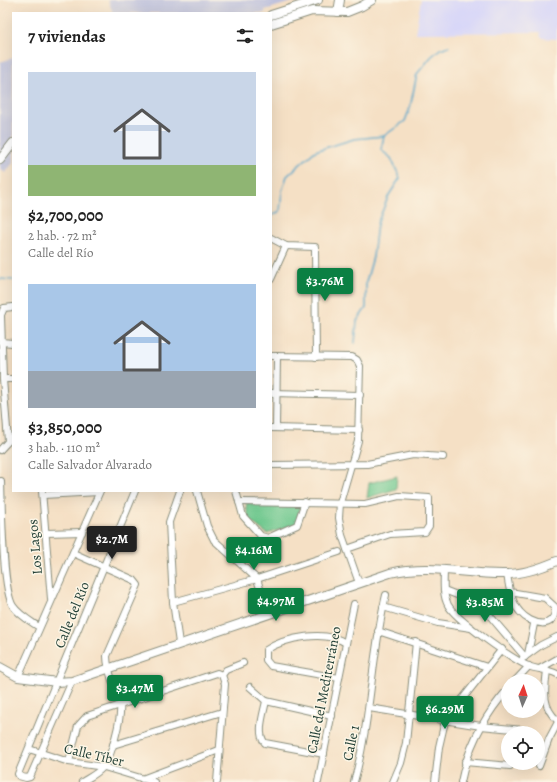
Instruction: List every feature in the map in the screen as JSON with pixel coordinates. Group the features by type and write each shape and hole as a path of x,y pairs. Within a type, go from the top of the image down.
{"street":[{"path":"272,15 318,0"},
{"path":"338,12 340,0"},
{"path":"272,24 312,12 338,12 353,10 372,0"},
{"path":"0,160 12,144"},
{"path":"272,239 286,246 315,247 316,356"},
{"path":"272,277 286,246"},
{"path":"8,441 3,379 1,315 4,308 12,307"},
{"path":"1,342 12,343"},
{"path":"359,430 273,428 274,356 352,357 357,360 360,366 359,430 340,503 339,518 346,549 359,583"},
{"path":"3,379 12,379"},
{"path":"274,393 360,394"},
{"path":"0,450 12,437"},
{"path":"272,465 376,463 413,455 443,457"},
{"path":"1,481 6,576 10,600 17,612 39,627"},
{"path":"18,677 100,492 42,493"},
{"name":"Calle del Río","path":"41,753 30,777 26,778 19,776 18,774 105,567 135,492"},
{"path":"179,643 173,602 169,522 180,492"},
{"path":"196,492 207,526 214,540 257,579 268,614"},
{"path":"236,492 246,521 261,536 268,538 297,525 304,502"},
{"name":"Los Lagos","path":"42,493 51,601"},
{"path":"239,502 366,504 399,496 429,498 429,526 425,532 390,534 346,549"},
{"path":"46,533 82,532"},
{"path":"173,602 257,579 339,552"},
{"path":"73,553 134,580 138,585 107,656 108,667 120,704 120,721 104,768 82,782"},
{"path":"0,668 18,677 57,682 72,681 108,667 359,583 412,568 444,568 507,574 533,570 557,561"},
{"path":"444,568 444,590 448,605 454,614 471,628 502,649 524,657"},
{"path":"507,574 510,592 515,606 520,613 534,624 542,624 551,620 555,611 552,604 539,596 510,592"},
{"path":"444,590 470,600 485,610 524,657 529,666 544,669 557,674"},
{"name":"Calle 1","path":"354,782 364,741 378,631 386,595"},
{"name":"Calle del Mediterráneo","path":"318,782 354,604"},
{"path":"383,607 438,623 471,628"},
{"path":"524,657 534,624"},
{"path":"378,631 416,642 487,667"},
{"path":"339,678 271,666 266,660 266,650 282,643 314,636 330,636 346,643"},
{"path":"524,657 541,645 557,637"},
{"path":"393,782 404,753 407,714 416,642"},
{"path":"435,782 445,721 502,649"},
{"path":"544,669 557,659"},
{"path":"69,762 78,726 82,720 92,713 220,674 243,663"},
{"path":"522,674 529,666"},
{"path":"544,669 545,702 548,710 557,720"},
{"path":"217,782 225,684 220,674"},
{"path":"41,753 72,681"},
{"path":"250,687 266,701 332,716"},
{"path":"461,782 465,762 481,726 501,698"},
{"path":"266,701 261,730 262,740 265,743 324,754"},
{"path":"369,708 445,721 501,728"},
{"path":"113,745 222,712"},
{"path":"545,751 549,739 557,724"},
{"name":"Calle Tíber","path":"29,748 69,762 104,768 154,782"},
{"path":"142,779 219,750"},
{"path":"465,762 501,765"}],"shaded area":[{"path":"108,0 299,0 265,10 265,12 113,12"},
{"path":"421,0 557,0 557,39 541,38 540,32 415,33"},
{"path":"12,58 12,164 5,173 0,168 0,62"}],"green space":[{"path":"397,476 396,489 367,498 369,483"},
{"path":"246,503 301,503 297,524 267,534 248,519"}],"waterway":[{"path":"272,215 280,211 282,191 287,176 315,151 354,139 384,136 405,121 410,108 417,74 431,57 440,49 449,46"},
{"path":"355,343 357,321 366,308 366,282 373,257 377,224 389,195 400,178 391,158 381,150 384,136"},
{"path":"0,279 12,280"}]}
